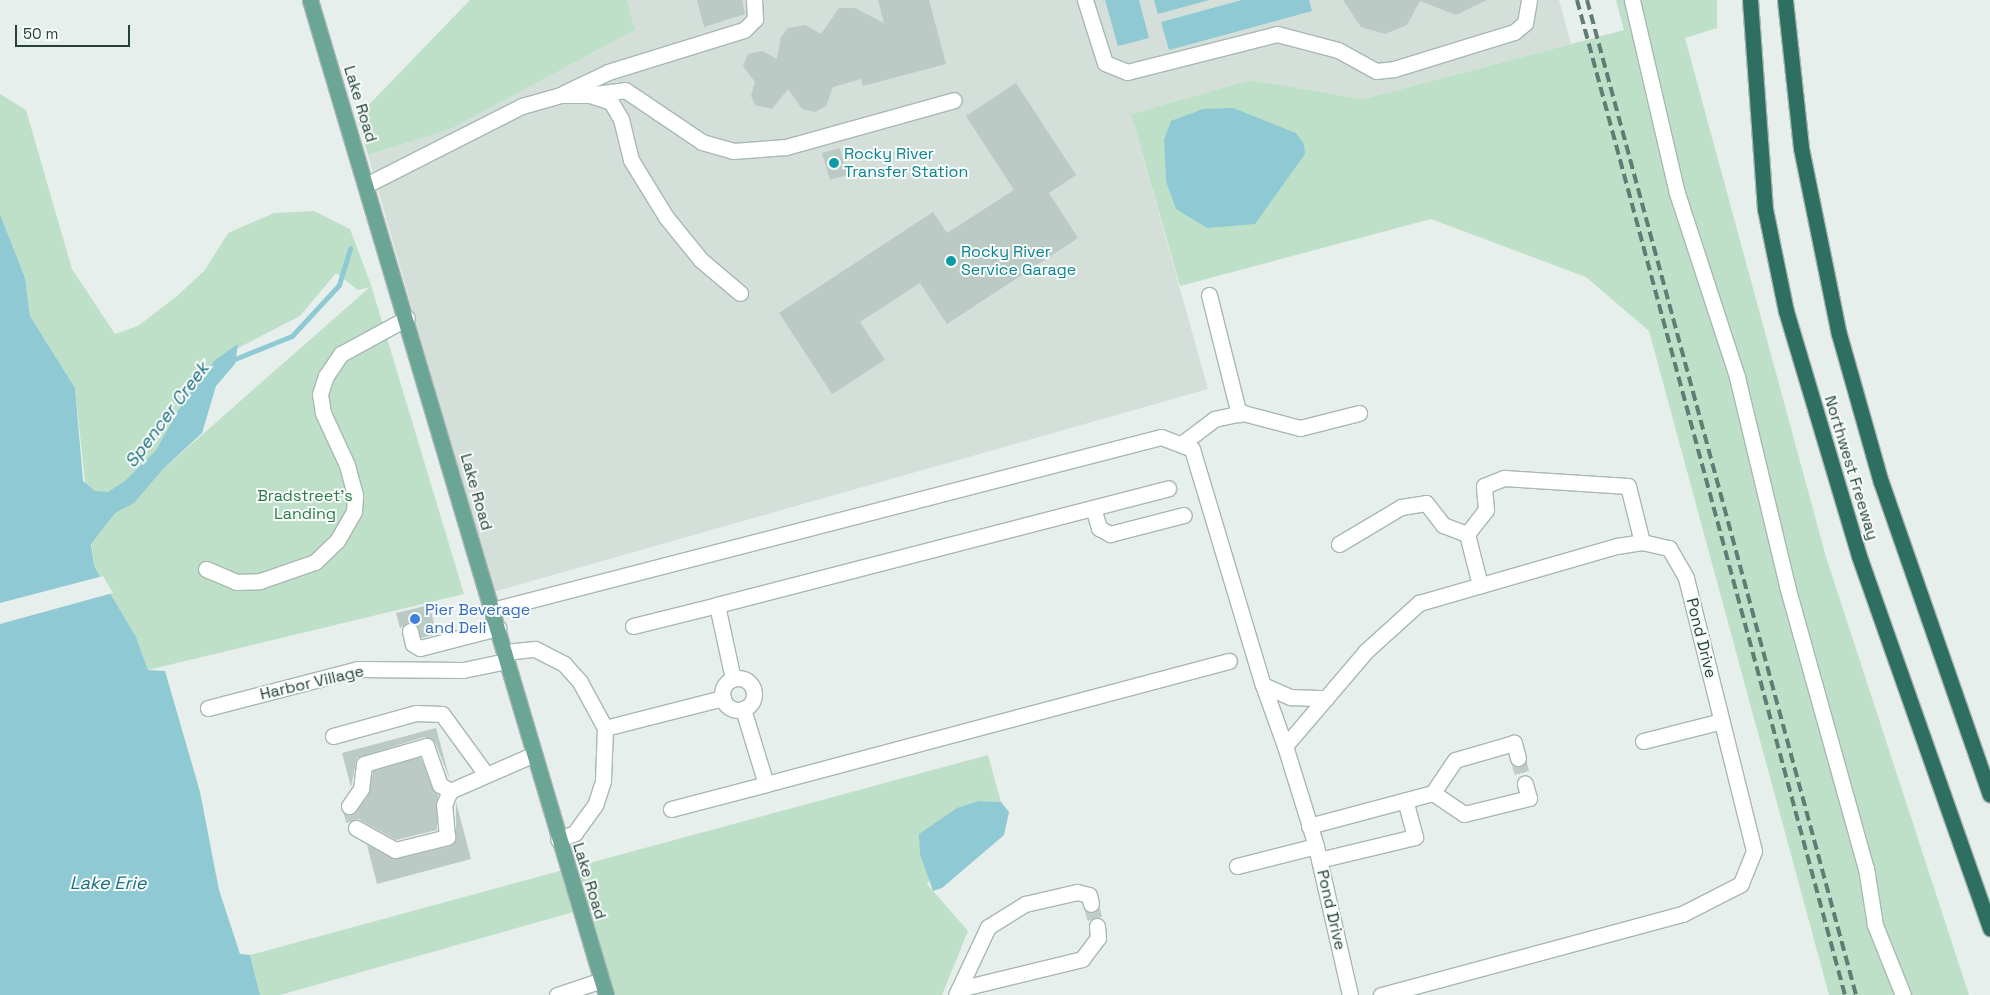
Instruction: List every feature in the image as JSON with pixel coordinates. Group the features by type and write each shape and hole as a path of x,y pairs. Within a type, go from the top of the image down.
{"highway":[{"name":"Northwest Freeway","path":"1750,0 1765,208 1786,311 1859,556 1990,929"},
{"name":"Northwest Freeway","path":"1785,0 1801,148 1839,334 1881,482 1990,795"}],"main road":[{"name":"Lake Road","path":"310,0 407,318 498,628 532,755 606,995"}],"street":[{"path":"366,185 522,106 561,95 608,72 744,30 755,19 754,0"},
{"path":"1085,0 1105,63 1127,72 1277,34 1338,50 1376,71 1394,70 1514,32 1525,23 1529,0"},
{"path":"1632,0 1677,193 1737,376 1787,586 1866,868 1876,925 1903,995"},
{"path":"561,95 625,90 702,142 733,151 786,147 954,100"},
{"path":"590,94 611,102 621,119 631,160 666,217 701,260 740,293"},
{"path":"1209,295 1239,414"},
{"path":"206,569 236,582 260,581 316,562 337,541 354,511 355,495 347,464 323,413 320,394 326,376 341,354 407,318"},
{"path":"1184,442 1214,419 1239,414 1300,428 1359,413"},
{"path":"492,610 1161,437 1184,442 1192,449 1263,685 1285,746"},
{"path":"1467,534 1486,510 1484,486 1504,478 1628,486 1642,542"},
{"path":"633,626 1168,488"},
{"path":"1338,544 1401,507 1426,503 1443,525 1467,534"},
{"path":"1093,508 1099,528 1110,534 1184,515"},
{"path":"1467,534 1480,585"},
{"name":"Pond Drive","path":"1350,995 1317,853 1285,746 1366,651 1419,603 1642,542 1669,548 1686,578 1754,851 1741,884 1682,914 1380,995"},
{"path":"717,605 733,679"},
{"path":"410,631 413,644 420,648 498,628"},
{"name":"Harbor Village","path":"208,708 358,669 463,670 535,649 564,664 580,682 605,728"},
{"path":"671,809 1229,661"},
{"path":"733,679 746,680 753,689 753,700 743,709 732,709 723,698 724,687 733,679"},
{"path":"1263,685 1290,697 1326,698"},
{"path":"558,840 575,833 596,805 603,781 605,728 723,698"},
{"path":"743,709 766,784"},
{"path":"333,736 416,713 442,714 485,773"},
{"path":"1643,741 1722,721"},
{"path":"1309,826 1433,793 1455,760 1514,743 1518,758"},
{"path":"349,806 361,789 364,764 426,746 440,785 450,791"},
{"path":"356,828 395,850 447,837 444,805 450,791 485,773 532,755"},
{"path":"1433,793 1464,814 1529,798 1525,784"},
{"path":"1237,866 1415,837 1405,800"},
{"path":"958,992 988,927 1025,904 1077,892 1089,895 1091,904"},
{"path":"958,992 1082,959 1098,938 1097,926"},
{"path":"557,995 602,980"}],"shaded area":[{"path":"627,0 1559,0 1571,44 1363,99 1250,80 1131,114 1208,389 493,592 368,155 451,129 635,30"}],"green space":[{"path":"470,0 627,0 635,30 451,129 368,155 357,117"},
{"path":"1616,0 1717,0 1717,28 1685,38 1826,557 1969,995 1829,995 1649,331 1586,277 1431,219 1180,286 1131,114 1250,80 1363,99 1624,30","holes":["1271,124 1296,133 1176,209 1166,182 1164,140"]},
{"name":"Bradstreet's Landing","path":"0,94 26,110 72,269 115,334 138,326 177,296 205,270 228,233 274,213 314,211 350,229 371,285 464,594 148,670 136,637 94,566 75,388 30,316 25,278 0,214","holes":["336,273 358,290 370,287 162,470 156,450 185,398 215,360 300,316"]},
{"path":"988,755 1001,802 979,801 927,884 968,931 942,995 614,995 588,908 280,995 260,995 250,955"}],"water":[{"path":"1105,0 1139,0 1149,38 1118,46"},
{"path":"1154,0 1209,0 1158,14"},
{"path":"1242,0 1309,0 1312,11 1169,50 1161,22"},
{"path":"1233,108 1296,133 1304,144 1305,154 1255,224 1207,228 1176,209 1166,182 1164,140 1171,121 1203,109"},
{"name":"Lake Erie","path":"0,214 25,278 30,316 75,388 83,481 95,491 108,492 125,481 156,450 185,398 215,360 238,344 235,364 216,386 202,433 162,470 134,503 115,513 91,544 94,566 136,637 148,670 165,671 200,792 219,890 240,954 250,955 260,995 0,995"},
{"path":"979,801 1001,802 1009,812 1004,835 942,888 933,891 920,854 919,834 957,808"}],"pier":[{"path":"103,576 113,593 0,624 0,603"}],"building":[{"path":"697,0 742,0 745,14 704,27"},
{"path":"878,0 929,0 946,64 863,86 861,79 833,87 826,106 815,112 802,109 788,89 772,109 755,105 751,96 755,82 743,66 748,54 762,51 777,59 781,37 788,28 805,25 821,34 839,8 855,8 884,23"},
{"path":"1343,0 1487,0 1456,15 1420,1 1407,25 1385,34 1361,27"},
{"name":"Rocky River Service Garage","path":"1016,83 1076,175 1049,193 1078,238 947,324 920,283 860,322 885,360 832,394 779,313 933,212 947,233 1014,190 966,116"},
{"name":"Rocky River Transfer Station","path":"840,148 847,175 830,180 822,153"},
{"name":"Pier Beverage and Deli","path":"429,605 437,634 421,638 412,622 400,628 396,613"},
{"path":"436,728 450,780 435,742 424,737 357,758 351,787 342,753"},
{"path":"420,757 438,795 437,830 396,840 360,820 357,810 369,794 373,771"},
{"path":"456,802 471,859 377,884 367,845 397,859 450,846 456,837"}],"waterway":[{"name":"Spencer Creek","path":"230,361 292,336 339,285 350,249"}],"tunnel":[{"path":"1518,758 1525,784"},
{"path":"349,806 356,828"},
{"path":"1091,904 1097,926"}],"railway":[{"path":"1577,0 1845,995"},
{"path":"1587,0 1856,995"}],"place":[{"name":"Rocky River Transfer Station","path":"834,163"},
{"name":"Rocky River Service Garage","path":"951,261"},
{"name":"Pier Beverage and Deli","path":"415,619"}]}
